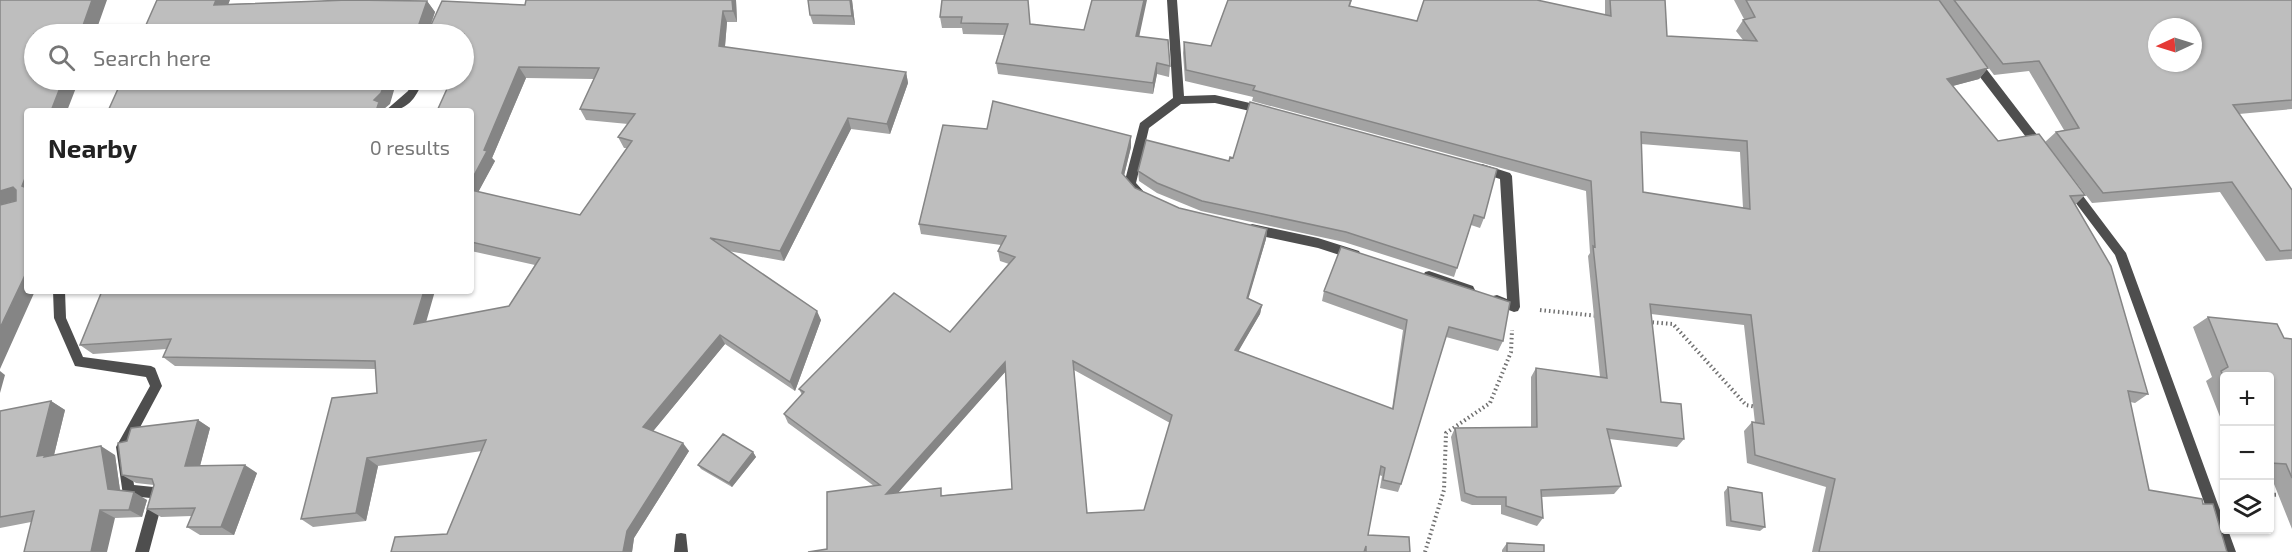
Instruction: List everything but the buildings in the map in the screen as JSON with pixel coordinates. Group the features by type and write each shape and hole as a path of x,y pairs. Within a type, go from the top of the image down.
{"street":[{"path":"1172,0 1179,100"},
{"path":"1963,47 2049,159"},
{"path":"395,108 414,90"},
{"path":"1149,197 1138,193 1130,184 1144,126 1179,100 1215,99 1278,113"},
{"path":"1417,273 1514,307 1506,176 1474,167"},
{"path":"2063,178 2120,252 2229,552"},
{"path":"1240,226 1318,243 1372,260"},
{"path":"59,294 60,318 79,362 151,372 156,386 122,447 128,491 158,492 142,552"}],"path":[{"path":"1425,552 1444,490 1446,433 1490,403 1511,352 1514,307 1605,317"},
{"path":"1639,321 1673,324 1746,405 1768,410"},
{"path":"2274,495 2292,494"}]}
